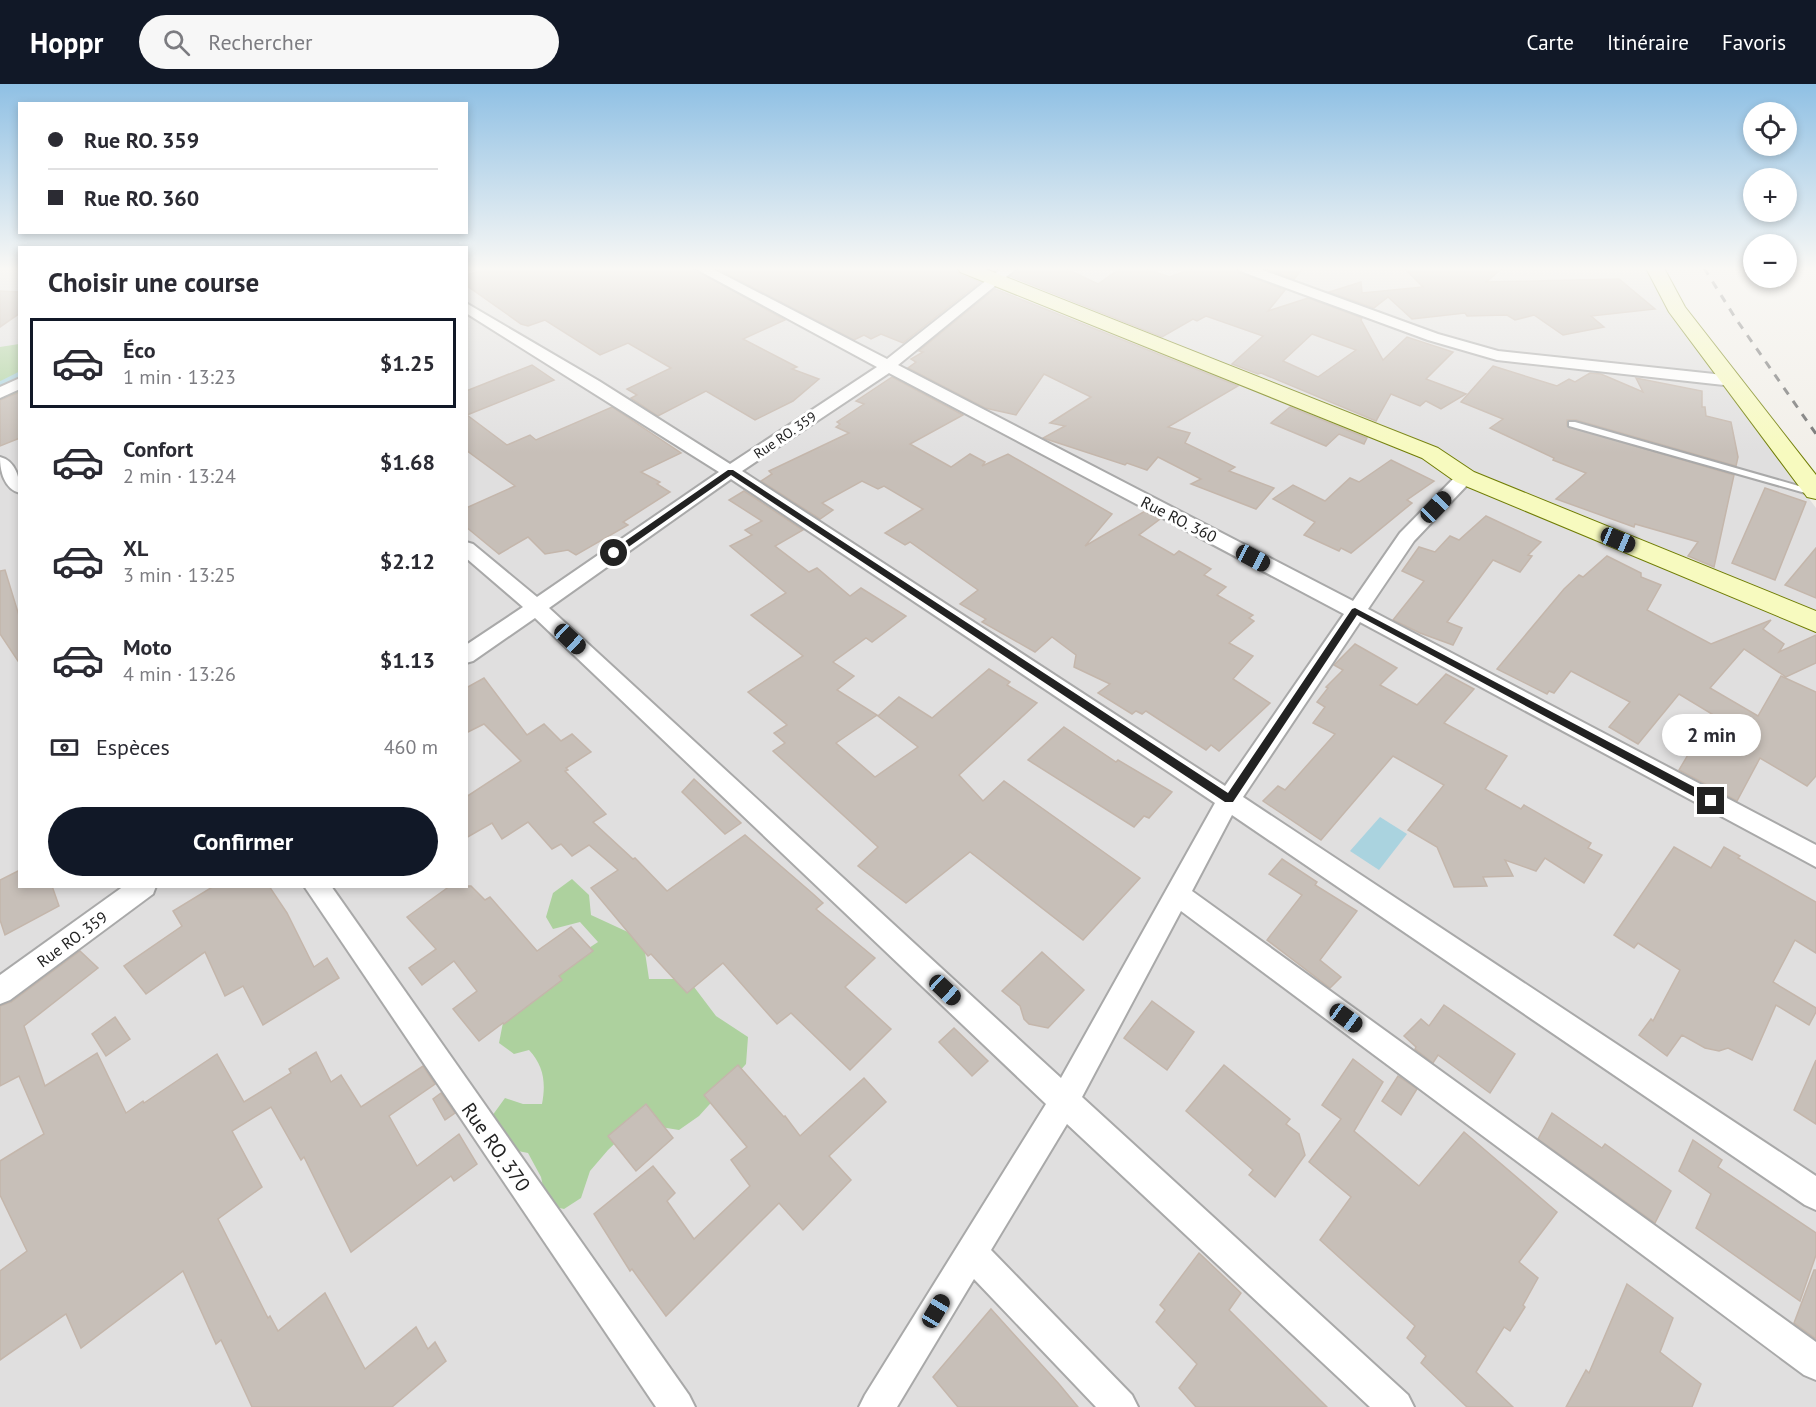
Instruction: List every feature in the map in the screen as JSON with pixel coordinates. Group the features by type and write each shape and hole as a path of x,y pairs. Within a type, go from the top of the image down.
{"street":[{"path":"505,330 565,365 730,471 1229,799 1816,1194"},
{"name":"Rue RO. 360","path":"817,330 1355,611 1816,857"},
{"name":"Rue RO. 359","path":"468,655 730,471 887,367 933,330"},
{"path":"1136,330 1430,453 1465,477 1816,622"},
{"path":"1413,330 1497,356 1733,381"},
{"path":"1693,330 1816,493"},
{"path":"0,393 18,384"},
{"path":"0,462 18,485"},
{"path":"877,1407 1064,1101 1229,799 1407,537 1465,477"},
{"path":"468,550 536,607 1064,1101 1396,1407"},
{"name":"Rue RO. 359","path":"0,991 141,888"},
{"name":"Rue RO. 370","path":"317,888 676,1407"},
{"path":"1177,894 1816,1363"},
{"path":"971,1253 1120,1407"}],"lane":[{"path":"1572,424 1816,493"}],"shaded area":[{"path":"0,330 18,330 18,358 0,367"},
{"path":"468,330 1687,330 1716,373 1816,508 1816,1407 0,1407 0,408 18,397 18,888 468,888"}],"green space":[{"path":"18,344 18,404 0,416 0,347"},
{"path":"572,879 589,895 591,915 643,939 649,979 688,979 716,1016 748,1037 746,1064 699,1116 679,1130 636,1123 590,1171 581,1198 564,1209 547,1205 541,1177 528,1153 513,1150 492,1116 505,1098 523,1104 542,1104 543,1075 534,1056 529,1050 514,1054 499,1043 507,1002 598,942 580,922 553,929 546,917 553,893"}],"water":[{"path":"1380,817 1407,834 1379,870 1350,851"}],"building":[{"path":"560,330 763,330 743,339 797,367 792,369 819,379 793,401 755,420 706,391 658,416 631,398 637,395 627,389 671,368 628,343 600,355"},
{"path":"834,330 920,330 903,343 881,334 871,339 864,335 854,340"},
{"path":"945,330 1097,330 1238,386 1168,427 1190,433 1185,443 1235,467 1229,471 1274,488 1256,509 1191,484 1201,479 1158,457 1147,470 1043,438 1065,426 1050,423 1091,397 1044,374 1016,415 985,408 908,368 916,362 911,359 923,352 919,351"},
{"path":"1144,330 1175,330 1162,337"},
{"path":"1245,330 1366,330 1383,360 1407,337 1453,352 1426,379 1466,394 1441,409 1426,401 1420,406 1391,394 1376,421 1261,373 1258,374 1232,364 1263,336","holes":["1312,334 1356,350 1318,377 1283,361"]},
{"path":"1555,330 1590,330 1563,335"},
{"path":"532,365 554,380 468,415 468,390"},
{"path":"1493,366 1557,386 1569,379 1575,382 1590,373 1601,374 1643,392 1636,378 1702,391 1702,407 1705,407 1706,416 1731,422 1738,457 1736,466 1576,420 1567,420 1567,426 1734,475 1714,567 1688,556 1698,542 1635,524 1634,527 1556,499 1586,473 1553,460 1554,458 1490,428 1503,419 1461,402"},
{"path":"892,377 963,415 910,444 951,467 970,454 985,462 982,466 1008,454 1112,514 1085,546 1145,511 1160,519 1139,535 1174,555 1179,551 1211,569 1204,575 1226,587 1217,595 1253,615 1249,618 1254,621 1229,643 1253,656 1233,679 1270,703 1219,751 1211,745 1206,750 1146,711 1142,714 1136,711 1132,714 1098,693 1110,684 1074,667 1076,655 1052,637 1035,652 982,622 986,619 960,604 978,590 910,542 905,545 885,533 923,509 884,486 878,489 862,481 822,503 833,510 820,519 761,481 772,474 769,471 849,433 836,427 840,424 837,422 864,404 856,401"},
{"path":"18,393 18,439 0,446 0,400"},
{"path":"612,407 681,453 641,472 660,482 657,484 670,492 623,522 628,525 576,555 568,550 545,554 528,537 499,554 468,529 468,507 515,486 468,451 468,416 507,445 530,435 536,440"},
{"path":"1290,407 1367,438 1364,444 1339,434 1326,446 1271,423"},
{"path":"1391,460 1434,481 1407,500 1412,503 1351,553 1341,548 1339,551 1304,535 1315,522 1273,499 1293,485 1325,501 1350,478 1359,482"},
{"path":"1765,488 1806,502 1775,580 1732,563"},
{"path":"744,491 803,530 775,546 809,572 817,568 850,596 861,588 906,616 872,642 866,638 833,662 854,676 837,690 877,715 836,743 875,777 918,747 878,716 899,697 932,718 989,669 1010,682 1007,685 1037,703 959,775 983,801 1004,781 1140,878 1083,940 970,852 906,903 858,866 878,847 773,751 785,743 774,733 787,725 748,692 803,656 751,615 786,593 730,546 752,535 745,530 762,521 729,500"},
{"path":"1486,516 1541,542 1528,555 1532,556 1520,572 1493,560 1447,622 1462,628 1453,645 1393,620 1424,581 1402,571 1419,547 1435,552 1450,536 1459,540"},
{"path":"1816,548 1816,598 1785,585"},
{"path":"1607,556 1641,573 1641,577 1661,585 1647,610 1711,644 1771,620 1763,629 1784,644 1779,652 1816,635 1816,663 1786,677 1744,649 1710,688 1758,716 1781,676 1816,692 1816,776 1807,786 1760,758 1737,801 1679,770 1712,714 1679,694 1638,744 1609,727 1630,702 1571,671 1554,693 1549,691 1547,694 1497,669 1564,589 1579,575 1583,577"},
{"path":"5,570 18,612 18,661 0,634 0,571"},
{"path":"1355,644 1397,668 1380,685 1417,705 1446,674 1474,689 1444,723 1507,756 1485,789 1521,809 1524,805 1591,843 1588,848 1602,855 1584,883 1545,858 1536,871 1505,860 1513,876 1483,877 1487,886 1454,887 1437,847 1408,830 1444,785 1393,756 1321,840 1263,801 1278,786 1285,790 1335,734 1313,723 1325,707 1317,702 1328,688 1326,687 1343,670 1334,665"},
{"path":"484,678 527,735 544,724 561,741 572,734 591,752 566,768 568,770 565,771 606,814 593,822 633,859 635,858 667,891 745,835 823,903 816,909 875,958 845,987 891,1029 850,1070 791,1013 777,1024 723,963 687,993 651,954 648,956 591,888 618,870 589,845 572,856 561,844 552,849 528,822 502,839 492,823 468,837 468,796 521,761 484,724 468,732 468,687"},
{"path":"1064,727 1116,762 1118,760 1172,792 1149,818 1144,816 1134,827 1028,760"},
{"path":"694,779 741,823 725,834 682,792"},
{"path":"1674,847 1711,868 1724,847 1740,856 1738,858 1816,902 1816,953 1795,940 1773,982 1816,1008 1816,1012 1809,1025 1776,1005 1752,1060 1728,1048 1719,1051 1705,1048 1682,1035 1667,1056 1639,1035 1651,1019 1653,1021 1680,970 1638,943 1634,948 1614,935"},
{"path":"1282,859 1317,882 1315,885 1357,911 1320,960 1341,977 1330,988 1267,940 1302,895 1269,874"},
{"path":"18,871 18,888 53,888 59,906 5,935 0,920 0,880"},
{"path":"471,886 485,900 490,897 537,951 571,927 593,951 559,976 562,980 479,1041 453,1009 477,991 454,961 422,985 409,968 436,949 407,917 447,888"},
{"path":"211,888 270,888 287,913 314,967 327,958 339,978 263,1025 243,986 225,996 205,952 146,994 124,966 182,926 173,911"},
{"path":"80,951 98,968 24,1026 45,1086 97,1053 126,1113 217,1054 244,1102 291,1073 289,1069 316,1052 331,1082 341,1075 361,1107 423,1066 435,1084 389,1116 417,1166 459,1134 477,1164 454,1181 451,1176 351,1252 304,1157 301,1160 271,1107 232,1131 262,1187 218,1219 268,1318 270,1316 278,1331 325,1293 365,1369 416,1327 428,1349 435,1342 446,1361 392,1407 252,1407 221,1340 216,1344 183,1271 81,1348 66,1314 0,1360 0,1271 27,1251 0,1195 0,1161 44,1134 19,1076 0,1086 0,1006 11,1002"},
{"path":"1042,952 1084,990 1048,1028 1029,1024 1024,1019 1020,1006 1002,991"},
{"path":"1152,1001 1194,1032 1167,1070 1124,1038"},
{"path":"1444,1005 1515,1054 1490,1093 1438,1055 1433,1063 1415,1049 1416,1047 1404,1036 1421,1019 1429,1026"},
{"path":"115,1017 130,1039 106,1056 92,1034"},
{"path":"954,1028 988,1061 972,1076 939,1042"},
{"path":"1353,1059 1383,1082 1354,1131 1419,1186 1464,1132 1557,1212 1519,1262 1538,1278 1523,1305 1525,1307 1510,1331 1504,1327 1476,1372 1513,1407 1467,1407 1421,1363 1426,1356 1407,1338 1415,1326 1320,1240 1351,1197 1309,1162 1341,1119 1322,1105"},
{"path":"1816,1060 1816,1124 1794,1110"},
{"path":"738,1065 785,1116 800,1136 864,1078 886,1102 829,1156 851,1180 803,1230 779,1203 666,1316 632,1269 630,1271 594,1214 653,1166 675,1193 667,1201 694,1239 750,1186 731,1160 747,1147 704,1095"},
{"path":"1224,1065 1290,1119 1286,1124 1299,1134 1305,1155 1275,1197 1249,1175 1253,1170 1186,1111"},
{"path":"1398,1076 1417,1089 1401,1115 1382,1101"},
{"path":"441,1093 455,1113 445,1120 433,1099"},
{"path":"646,1104 673,1138 636,1171 608,1136"},
{"path":"1552,1113 1602,1148 1605,1144 1671,1191 1655,1223 1538,1139"},
{"path":"1693,1140 1722,1160 1718,1167 1816,1233 1816,1255 1800,1301 1696,1228 1711,1194 1679,1171"},
{"path":"1199,1253 1241,1293 1229,1310 1327,1407 1196,1407 1179,1388 1197,1364 1156,1322 1165,1310 1160,1305"},
{"path":"1814,1270 1816,1270 1816,1339 1794,1323"},
{"path":"1627,1284 1673,1318 1660,1352 1701,1384 1692,1407 1566,1407 1586,1370 1589,1373"},
{"path":"991,1309 1078,1407 958,1407 933,1377"}],"waterway":[{"path":"0,384 18,375"}],"railway":[{"path":"1743,330 1816,434"}],"route":[{"path":"614,553 730,471 1229,799 1355,611 1711,801"}]}
